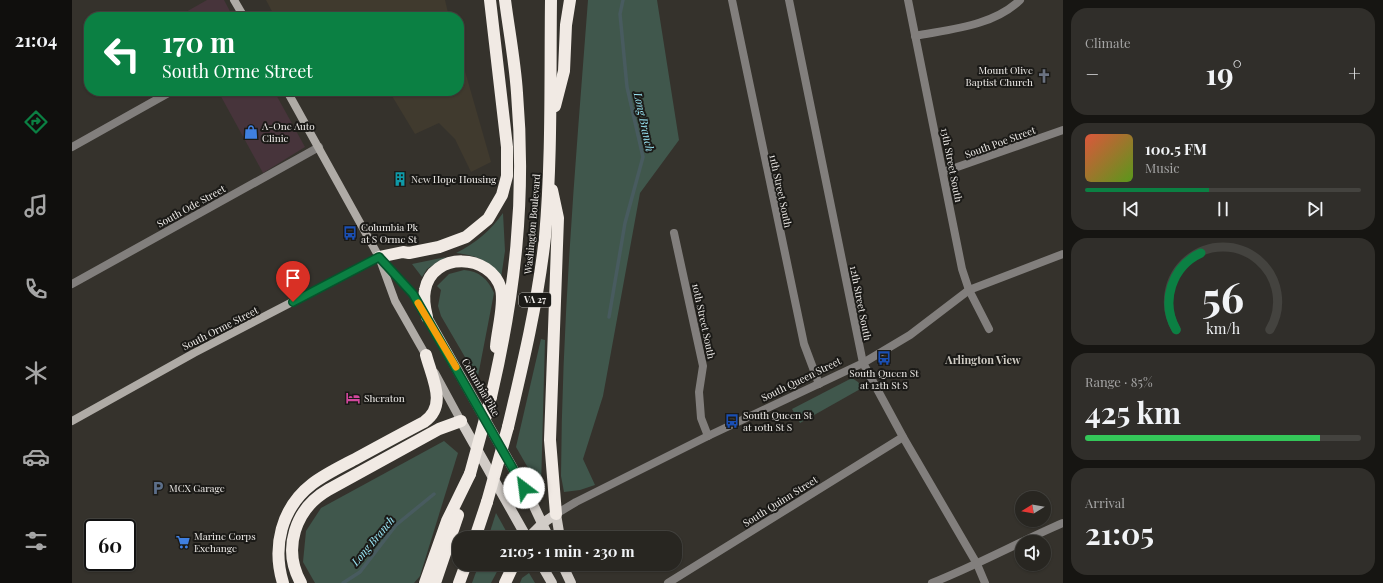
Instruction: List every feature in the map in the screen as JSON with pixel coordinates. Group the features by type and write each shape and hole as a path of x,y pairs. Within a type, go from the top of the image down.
{"highway":[{"path":"379,257 403,252 409,253 458,241 482,225 493,212 502,195 506,176 508,147 490,0"},
{"name":"VA 27","path":"493,0 505,48 519,150"},
{"path":"505,0 517,93 519,150"},
{"name":"Washington Boulevard","path":"477,531 508,427 538,285 544,237 548,171 551,0"},
{"path":"550,124 564,71 566,25 570,0"},
{"name":"Washington Boulevard","path":"434,583 470,474 491,397 506,328 515,270 520,211 519,150"},
{"path":"548,171 558,218 550,434 551,473 556,514"},
{"path":"427,317 425,306 425,289 433,274 441,266 457,262 474,263 485,268 495,277 501,288 502,298 491,397"},
{"path":"283,583 277,557 279,539 288,512 298,497 318,480 424,422 436,410 438,403 437,395 426,355"},
{"path":"301,583 294,562 293,542 301,515 312,502 328,490 426,436 461,421"},
{"path":"425,583 447,521 470,474"},
{"path":"459,583 463,571"},
{"path":"504,583 510,571"}],"main road":[{"path":"234,0 241,12"},
{"name":"Columbia Pike","path":"290,96 379,257 395,301 523,531"},
{"name":"Columbia Pike","path":"379,257 413,294 427,317 528,494 546,531"},
{"name":"South Orme Street","path":"72,421 194,353 379,257"},
{"path":"556,514 559,531"},
{"name":"South Queen Street","path":"534,531 542,523 556,514"},
{"path":"545,571 552,583"},
{"path":"566,571 572,583"},
{"path":"569,571 572,583"}],"street":[{"name":"11th Street South","path":"732,0 804,344 819,384"},
{"name":"12th Street South","path":"789,0 863,363 903,437 977,564 985,583"},
{"name":"13th Street South","path":"908,0 962,270 969,290 989,329"},
{"path":"916,36 989,19 1010,10 1020,0"},
{"path":"72,147 163,96"},
{"name":"South Poe Street","path":"943,172 1063,130"},
{"name":"South Ode Street","path":"72,284 319,147"},
{"name":"10th Street South","path":"674,233 703,366 698,392 701,418 708,436"},
{"name":"South Queen Street","path":"556,514 576,502 708,436 863,363 910,335 969,290 1063,254"},
{"name":"South Quinn Street","path":"668,583 903,437"},
{"path":"932,583 977,564 1022,541 1063,523"}],"shaded area":[{"path":"207,0 224,0 230,12 186,12"},
{"path":"266,0 445,0 448,12 272,12"},
{"path":"464,68 491,162 471,172 455,139 439,123 415,134 392,96 464,96"},
{"path":"221,96 277,96 305,147 263,173"}],"green space":[{"path":"588,0 657,0 679,140 640,193 603,396 583,459 595,485 580,490 564,492 561,476 564,357 574,179"},
{"path":"503,213 505,251 501,278 488,263 470,255 456,253 482,236"},
{"path":"446,257 427,269 422,277 412,264"},
{"path":"464,270 479,274 486,280 494,293 478,376 476,376 441,316 438,306 441,290 437,286 449,274"},
{"path":"541,339 545,340 541,487 539,487 516,447"},
{"path":"852,378 858,382 862,388 800,423 792,409"},
{"path":"444,441 458,453 420,576 414,583 315,583 303,562 306,531 321,508"},
{"path":"496,513 506,531 490,531"},
{"path":"476,571 497,571 491,583 472,583"},
{"path":"529,573 535,583 520,583 522,578"}],"waterway":[{"name":"Long Branch","path":"609,317 625,223 643,157 627,87 620,14 623,0"},
{"name":"Long Branch","path":"343,583 360,572 396,525 434,494"}],"slow traffic":[{"path":"418,303 456,367"}],"place":[{"name":"Mount Olive Baptist Church","path":"1044,76"},
{"name":"A-One Auto Clinic","path":"251,132"},
{"name":"New Hope Housing","path":"400,179"},
{"name":"Columbia Pk at S Orme St","path":"350,233"},
{"name":"South Queen St at 12th St S","path":"884,358"},
{"name":"Sheraton","path":"353,398"},
{"name":"South Queen St at 10th St S","path":"732,421"},
{"name":"MCX Garage","path":"158,488"},
{"name":"Marine Corps Exchange","path":"183,542"}],"district":[{"name":"Arlington View","path":"983,360"}],"route":[{"path":"293,302 379,257 413,294 524,488"}]}
